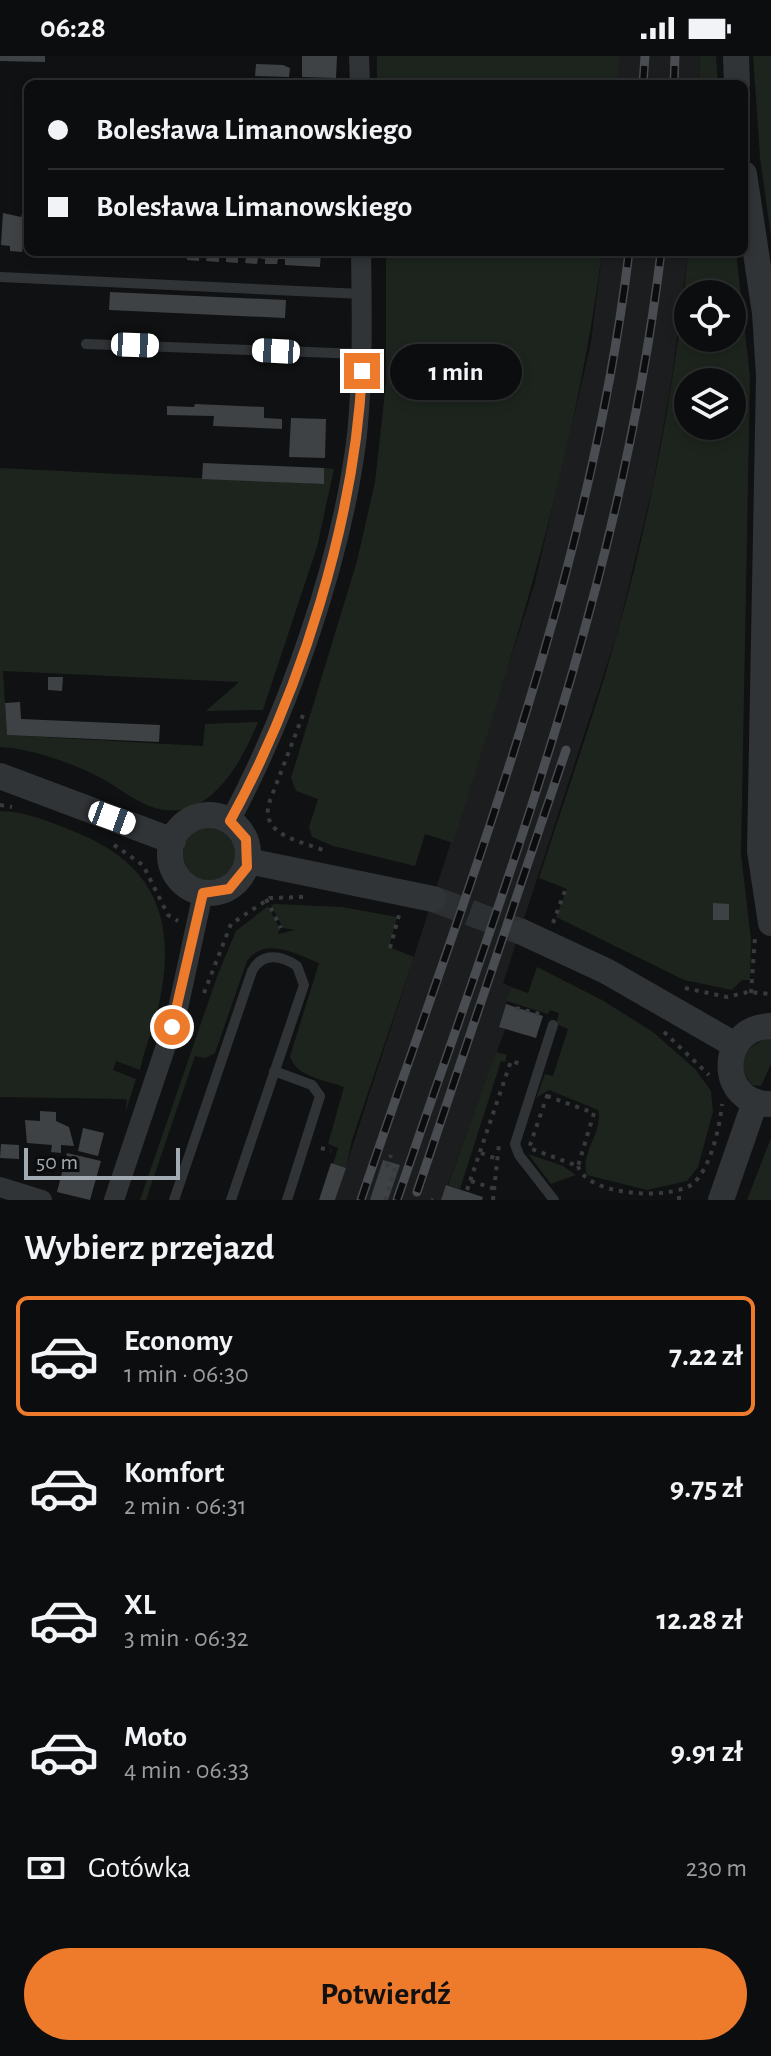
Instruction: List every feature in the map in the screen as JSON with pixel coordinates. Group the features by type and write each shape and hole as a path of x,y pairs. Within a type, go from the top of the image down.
{"street":[{"path":"359,56 360,80"},
{"path":"736,56 737,80"},
{"path":"748,193 766,280 769,376 760,851 771,923"},
{"path":"230,821 268,750 333,553 353,464 362,354 361,256"},
{"path":"0,776 173,841"},
{"path":"215,815 230,821 246,839 248,861 244,873 229,889 203,893 188,888 175,873 170,856 173,841 181,827 196,817 215,815"},
{"path":"248,861 433,899"},
{"path":"114,1200 177,1013 203,893"},
{"path":"522,932 606,971 735,1045"},
{"path":"721,1200 763,1103 743,1095 733,1082 729,1066 735,1045 750,1030 771,1026"},
{"path":"0,1187 42,1200"}],"lane":[{"path":"0,277 362,294"},
{"path":"86,344 362,354"},
{"path":"174,1200 252,971 260,960 271,957 294,963 304,981 231,1200"},
{"path":"553,1025 515,1144 519,1155 554,1200"},
{"path":"274,1071 312,1085 320,1096 287,1200"}],"path":[{"path":"284,768 267,809 271,827 284,835"},
{"path":"0,805 19,809"},
{"path":"108,841 143,865 168,915 179,921"},
{"path":"553,924 566,888"},
{"path":"227,931 232,922 266,899 275,897"},
{"path":"266,899 281,928"},
{"path":"390,948 399,917"},
{"path":"763,994 771,994"},
{"path":"718,1005 722,997"},
{"path":"516,1008 545,1016 543,1022 553,1025"},
{"path":"659,1027 677,1047 699,1062 715,1084"},
{"path":"467,1190 511,1061 538,1070"},
{"path":"500,1092 513,1096"},
{"path":"578,1166 594,1113 547,1096 540,1108 529,1148 578,1166 589,1181 649,1196 679,1191 693,1184 703,1170 721,1112 720,1094"},
{"path":"321,1148 331,1151"},
{"path":"480,1153 497,1159"},
{"path":"385,1200 395,1170 387,1167 391,1155"},
{"path":"471,1181 495,1189"},
{"path":"679,1191 679,1200"}],"shaded area":[{"path":"377,56 620,56 618,80 377,80"},
{"path":"620,56 700,56 699,80 618,80"},
{"path":"700,56 716,56 718,80 699,80"},
{"path":"753,56 771,56 771,237 760,157"},
{"path":"386,256 601,256 591,328 560,477 499,697 453,843 425,834 415,866 333,846 312,837 309,827 318,799 296,791 291,778 357,561 375,482 386,383"},
{"path":"602,256 687,256 684,280 674,280 675,352 671,385 652,490 617,634 503,983 511,987 499,1026 505,1029 442,1200 335,1200 534,586 591,343"},
{"path":"688,256 736,256 739,280 685,280"},
{"path":"746,341 750,376 741,854 751,940 750,980 742,980 732,990 684,980 556,917 567,889 539,878 617,634 661,444 675,352 746,352"},
{"path":"0,468 323,484 324,468 334,469 317,547 263,710 206,711 239,682 3,671 7,735 203,746 205,724 258,722 231,774 204,801 169,811 149,806 68,763 0,747"},
{"path":"0,811 40,818 106,847 142,879 154,899 165,945 164,971 158,1008 140,1070 116,1061 113,1070 136,1079 125,1114 127,1100 123,1099 0,1097"},
{"path":"210,827 229,835 237,854 229,873 210,881 191,873 183,854 191,835"},
{"path":"271,905 342,907 397,917 389,947 414,957 352,1140 346,1168 333,1164 338,1148 328,1144 344,1087 298,1069 290,1056 319,963 272,948 254,954 247,961 215,1053 205,1058 195,1056 146,1200 140,1200 218,974 236,931 268,906 280,929 278,934 295,930 283,928"},
{"path":"537,967 602,1000 653,1032 696,1070 711,1091 713,1112 698,1167 687,1181 647,1190 587,1175 586,1159 598,1126 598,1110 549,1090 536,1098 545,1074 553,1076 568,1029 556,1024 559,1013 550,1010 548,1014 506,1001 511,987 528,993"},
{"path":"771,1038 771,1064 761,1086 752,1085 743,1070 745,1056 755,1044"},
{"path":"496,1052 507,1055 505,1062 501,1061 460,1189 448,1185"},
{"path":"771,1138 771,1200 747,1200"},
{"path":"528,1154 563,1166 576,1175 551,1184"}],"building":[{"path":"0,56 45,56 45,62 0,61"},
{"path":"302,56 337,56 336,78 302,77"},
{"path":"256,64 283,65 290,68 289,77 255,76"},
{"path":"3,213 21,217 24,214 22,252 10,251 10,246 1,245"},
{"path":"187,256 199,256 199,261 187,260"},
{"path":"207,256 219,256 219,262 206,261"},
{"path":"226,256 321,256 320,267 285,265 285,259 278,259 277,264 265,264 265,259 258,258 257,264 245,263 246,257 238,257 238,263 226,262"},
{"path":"110,292 286,300 285,318 109,310"},
{"path":"195,404 264,407 264,418 282,419 282,429 213,426 214,416 167,415 167,406 194,407"},
{"path":"291,418 326,419 325,458 289,457"},
{"path":"203,463 324,468 324,484 202,479"},
{"path":"48,677 63,677 62,691 48,690"},
{"path":"20,702 21,719 160,725 159,742 7,735 5,703"},
{"path":"713,903 729,904 729,920 713,920"},
{"path":"506,1004 543,1016 536,1038 499,1027"},
{"path":"40,1111 56,1112 56,1121 69,1127 74,1146 61,1145 61,1153 51,1152 52,1145 27,1143 25,1120 40,1121"},
{"path":"83,1128 104,1133 98,1156 78,1151"},
{"path":"1,1144 19,1145 19,1159 0,1158"},
{"path":"67,1153 101,1161 90,1200 57,1192"},
{"path":"383,1160 400,1165 388,1200 370,1200"},
{"path":"331,1163 346,1168 335,1200 319,1200"},
{"path":"446,1185 483,1197 482,1200 441,1200"}],"tunnel":[{"path":"433,899 522,932"}],"railway":[{"path":"643,80 645,56"},
{"path":"674,80 675,56"},
{"path":"361,1200 482,850 555,614 611,374 628,256"},
{"path":"397,1200 517,850 589,615 643,375 660,256"},
{"path":"417,1192 566,750"}],"route":[{"path":"172,1027 203,893 229,889 247,867 249,853 246,839 230,821 268,750 329,566 353,464 362,371"}]}
